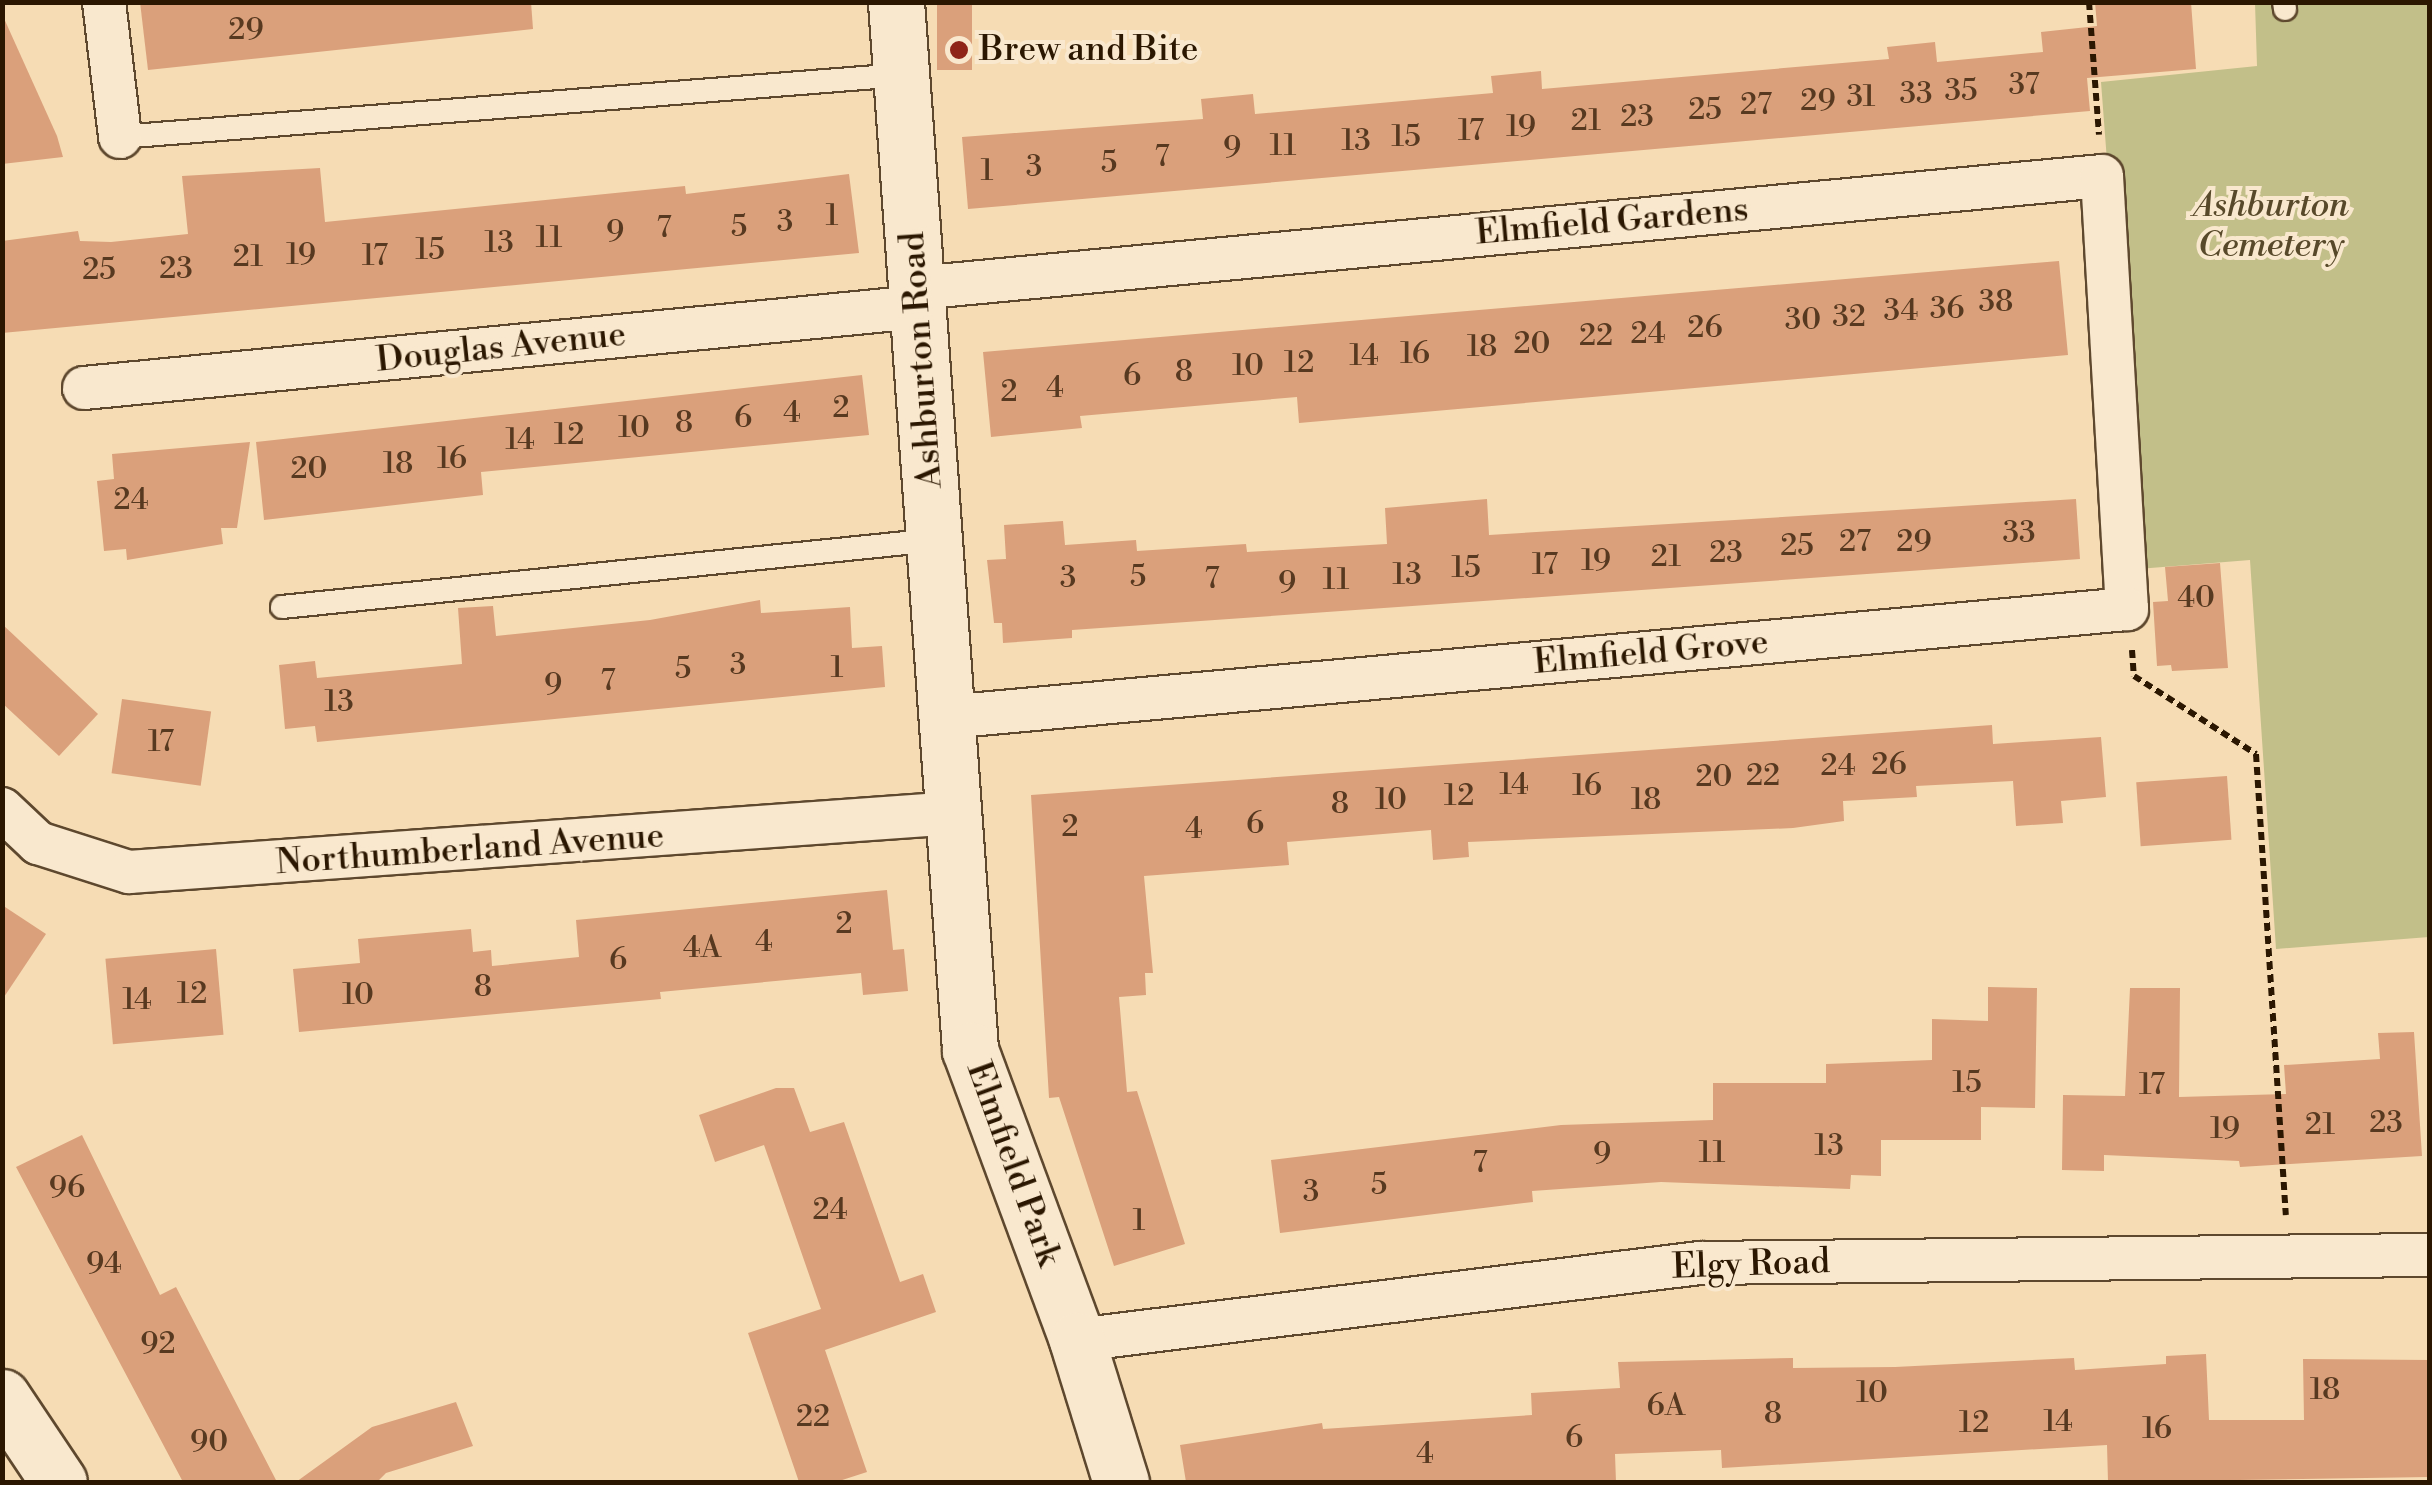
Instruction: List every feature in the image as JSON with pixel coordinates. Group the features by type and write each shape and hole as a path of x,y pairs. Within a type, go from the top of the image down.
{"street":[{"path":"104,2 120,137"},
{"name":"Ashburton Road","path":"896,2 948,716"},
{"path":"2102,176 2128,610"},
{"name":"Elmfield Gardens","path":"918,298 2102,176"},
{"name":"Douglas Avenue","path":"84,388 918,298"},
{"name":"Elmfield Grove","path":"948,716 2128,610"},
{"name":"Elmfield Park","path":"948,716 970,1050 1078,1340 1121,1482"},
{"name":"Northumberland Avenue","path":"2,810 38,843 129,872 955,813"},
{"name":"Elgy Road","path":"1078,1340 1700,1263 2430,1256"},
{"path":"2,1397 60,1482"}],"lane":[{"path":"120,137 901,75"},
{"path":"282,607 935,540"}],"path":[{"path":"2089,2 2102,176"},
{"path":"2128,610 2134,676 2256,754 2288,1256"}],"green space":[{"name":"Ashburton Cemetery","path":"2255,3 2429,3 2429,937 2276,949 2250,560 2138,569 2101,82 2257,66"}],"building":[{"path":"140,2 531,2 533,29 148,70"},
{"path":"937,2 972,2 972,70 937,70"},
{"path":"2095,2 2191,2 2196,69 2087,78 2090,111 968,209 962,137 1203,119 1201,99 1253,94 1255,114 1493,93 1491,76 1541,71 1542,89 1889,59 1887,47 1935,42 1937,62 2043,52 2041,32 2097,26"},
{"path":"2,14 57,136 63,157 2,164"},
{"path":"320,168 325,222 685,186 686,194 849,174 859,253 2,333 2,241 78,231 80,241 111,242 188,234 182,176"},
{"path":"2059,261 2068,355 1299,423 1297,397 1080,416 1082,428 991,437 983,352"},
{"path":"862,375 869,435 481,472 483,495 264,520 256,442"},
{"path":"250,442 237,528 221,528 223,544 127,560 126,549 104,551 97,481 114,479 112,454"},
{"path":"1487,499 1489,535 2076,499 2080,559 1072,630 1072,638 1003,643 1002,623 994,623 987,560 1006,559 1004,525 1063,521 1065,545 1136,540 1137,551 1246,544 1247,552 1387,544 1385,508"},
{"path":"2220,563 2228,668 2172,671 2171,665 2157,666 2153,602 2168,601 2165,567"},
{"path":"760,600 761,613 850,607 852,648 882,646 885,687 317,742 315,726 285,729 279,665 315,661 317,678 462,664 458,608 493,606 496,636 650,620"},
{"path":"2,624 98,714 59,756 2,703"},
{"path":"122,699 211,712 201,786 112,773"},
{"path":"1992,725 1993,744 2101,737 2106,797 2061,801 2063,823 2016,826 2013,781 1916,786 1917,797 1843,801 1844,821 1793,828 1468,842 1469,857 1433,860 1431,830 1287,842 1289,865 1144,876 1153,973 1145,973 1146,995 1119,997 1127,1092 1137,1091 1185,1244 1114,1266 1059,1097 1049,1098 1031,795"},
{"path":"2227,776 2231,840 2141,846 2136,782"},
{"path":"887,890 893,950 904,949 908,991 863,995 861,973 660,992 661,999 299,1032 293,969 360,963 358,939 471,929 473,952 491,950 492,966 579,957 576,920"},
{"path":"2,905 46,934 2,1000"},
{"path":"216,949 223,1035 113,1044 105,959"},
{"path":"1988,987 2037,988 2035,1108 1981,1107 1981,1140 1881,1140 1881,1176 1851,1175 1850,1189 1661,1182 1532,1191 1533,1202 1280,1233 1271,1160 1561,1125 1713,1120 1713,1083 1826,1083 1826,1064 1932,1060 1932,1019 1988,1021"},
{"path":"2130,988 2180,988 2179,1097 2286,1094 2284,1065 2380,1059 2378,1033 2414,1032 2422,1156 2240,1167 2239,1161 2104,1155 2104,1171 2062,1170 2063,1095 2125,1096"},
{"path":"776,1088 794,1088 810,1132 844,1122 900,1282 923,1274 936,1312 825,1350 867,1472 836,1482 799,1482 748,1333 821,1309 764,1145 715,1162 699,1115"},
{"path":"82,1135 160,1295 176,1287 277,1482 183,1482 16,1167"},
{"path":"2206,1354 2209,1420 2304,1420 2303,1359 2430,1360 2430,1477 2108,1482 2107,1445 1722,1468 1721,1450 1615,1454 1616,1482 1186,1482 1180,1445 1322,1423 1323,1429 1532,1415 1531,1393 1620,1388 1618,1362 1793,1358 1793,1368 2074,1358 2075,1370 2166,1364 2166,1356"},
{"path":"456,1402 473,1446 386,1473 377,1482 296,1482 372,1427"}],"place":[{"name":"Brew and Bite","path":"959,50"}]}
